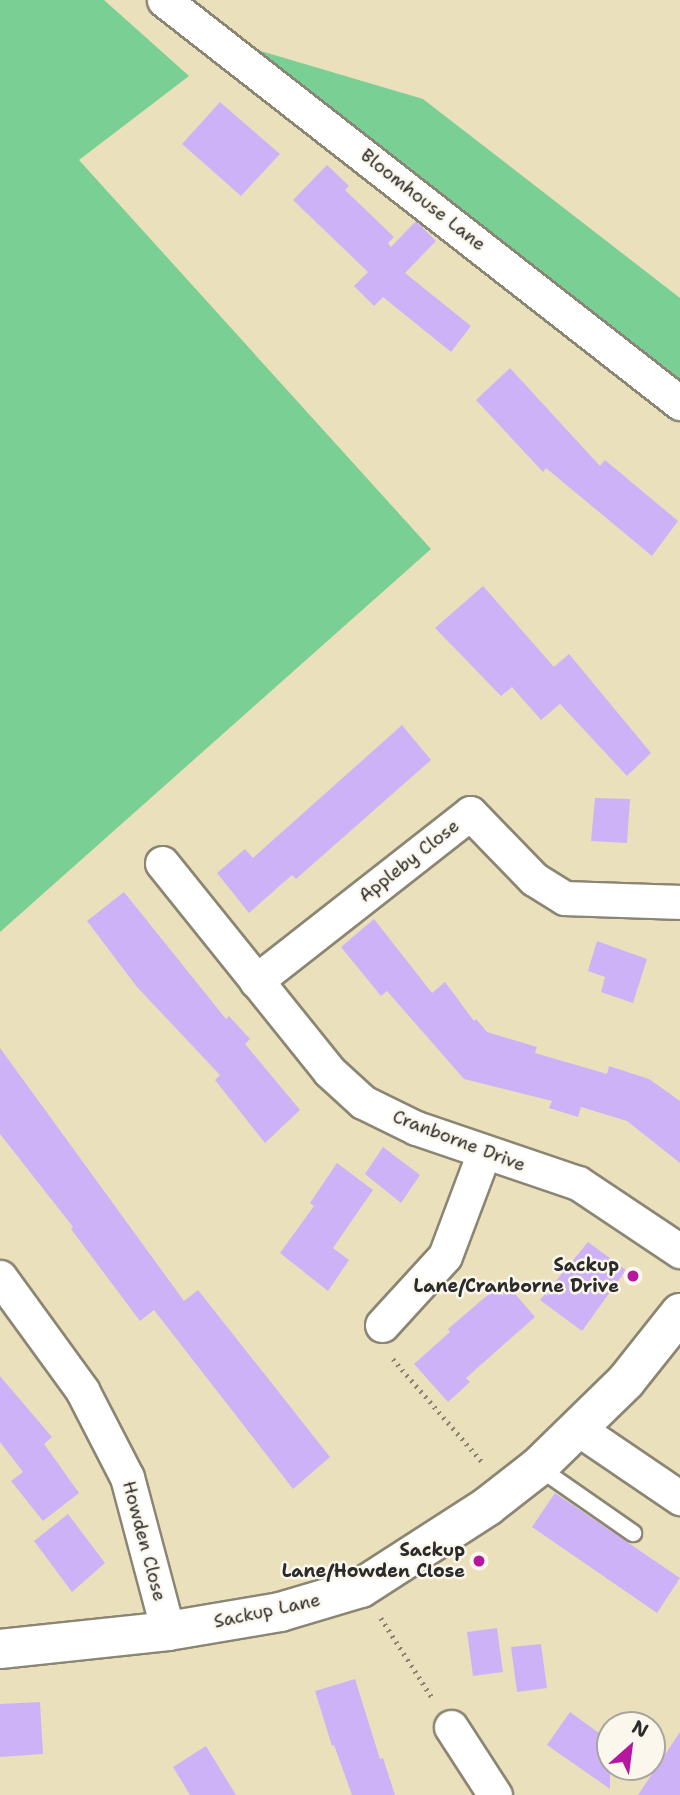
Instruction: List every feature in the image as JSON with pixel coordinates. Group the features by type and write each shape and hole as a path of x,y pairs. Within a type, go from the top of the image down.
{"street":[{"name":"Bloomhouse Lane","path":"164,0 680,403"},
{"name":"Appleby Close","path":"257,981 470,813 534,879 565,898 680,902"},
{"name":"Cranborne Drive","path":"162,863 329,1071 363,1102 416,1128 578,1183 680,1251"},
{"path":"382,1325 445,1256 484,1152"},
{"name":"Howden Close","path":"0,1277 82,1390 127,1477 168,1631"},
{"name":"Sackup Lane","path":"0,1649 168,1631 280,1612 361,1588 538,1467 625,1381 680,1313"},
{"path":"578,1428 680,1498"},
{"path":"451,1727 495,1795"}],"lane":[{"path":"538,1467 633,1533"}],"path":[{"path":"382,1325 393,1361 508,1490"},
{"path":"361,1588 451,1727"}],"green space":[{"path":"0,0 104,0 189,76 79,160 431,549 0,932"},
{"path":"237,44 423,99 680,298 680,383"}],"building":[{"path":"220,102 280,154 241,196 182,144"},
{"path":"327,165 349,186 345,190 394,237 388,243 391,247 416,221 436,241 405,273 471,326 451,352 383,297 374,306 354,286 368,272 293,200"},
{"path":"510,368 600,466 605,460 678,521 652,556 546,468 543,472 476,400"},
{"path":"483,586 554,667 569,654 651,753 627,776 560,704 541,720 512,687 501,696 435,628"},
{"path":"402,725 431,760 296,879 292,875 249,913 217,873 245,849 253,858"},
{"path":"595,798 630,799 627,843 591,841"},
{"path":"124,892 226,1019 229,1016 250,1039 245,1044 300,1110 265,1143 215,1080 220,1075 137,987 87,921"},
{"path":"374,919 432,993 445,982 474,1021 476,1019 487,1032 537,1047 535,1053 607,1074 609,1066 649,1079 680,1101 680,1163 627,1121 581,1107 578,1117 549,1108 552,1101 464,1079 387,991 381,996 341,947"},
{"path":"597,941 647,959 633,1003 601,992 605,977 588,971"},
{"path":"0,1048 184,1301 198,1290 330,1457 293,1489 154,1310 140,1321 71,1229 73,1227 0,1134"},
{"path":"383,1147 420,1175 401,1203 365,1174"},
{"path":"337,1163 373,1190 333,1248 349,1260 328,1291 280,1253 314,1206 310,1203"},
{"path":"588,1242 626,1270 582,1331 540,1300"},
{"path":"504,1281 535,1317 466,1378 470,1382 448,1402 414,1364 450,1332 448,1329"},
{"path":"0,1376 52,1437 44,1444 79,1493 43,1521 11,1481 23,1472 0,1442"},
{"path":"555,1493 680,1578 657,1613 532,1527"},
{"path":"68,1514 105,1563 72,1592 34,1541"},
{"path":"497,1628 503,1672 473,1676 467,1632"},
{"path":"541,1644 547,1688 517,1692 511,1647"},
{"path":"355,1679 380,1759 383,1758 395,1795 352,1795 334,1745 332,1746 315,1691"},
{"path":"40,1702 43,1754 0,1757 0,1704"},
{"path":"570,1712 596,1731 596,1779 547,1745"},
{"path":"680,1732 680,1795 638,1795 647,1781 666,1781 666,1753"},
{"path":"206,1746 236,1795 190,1795 173,1767"},
{"path":"599,1781 610,1781 610,1789"}],"place":[{"name":"Sackup Lane/Cranborne Drive","path":"633,1276"},
{"name":"Sackup Lane/Howden Close","path":"479,1561"}]}
